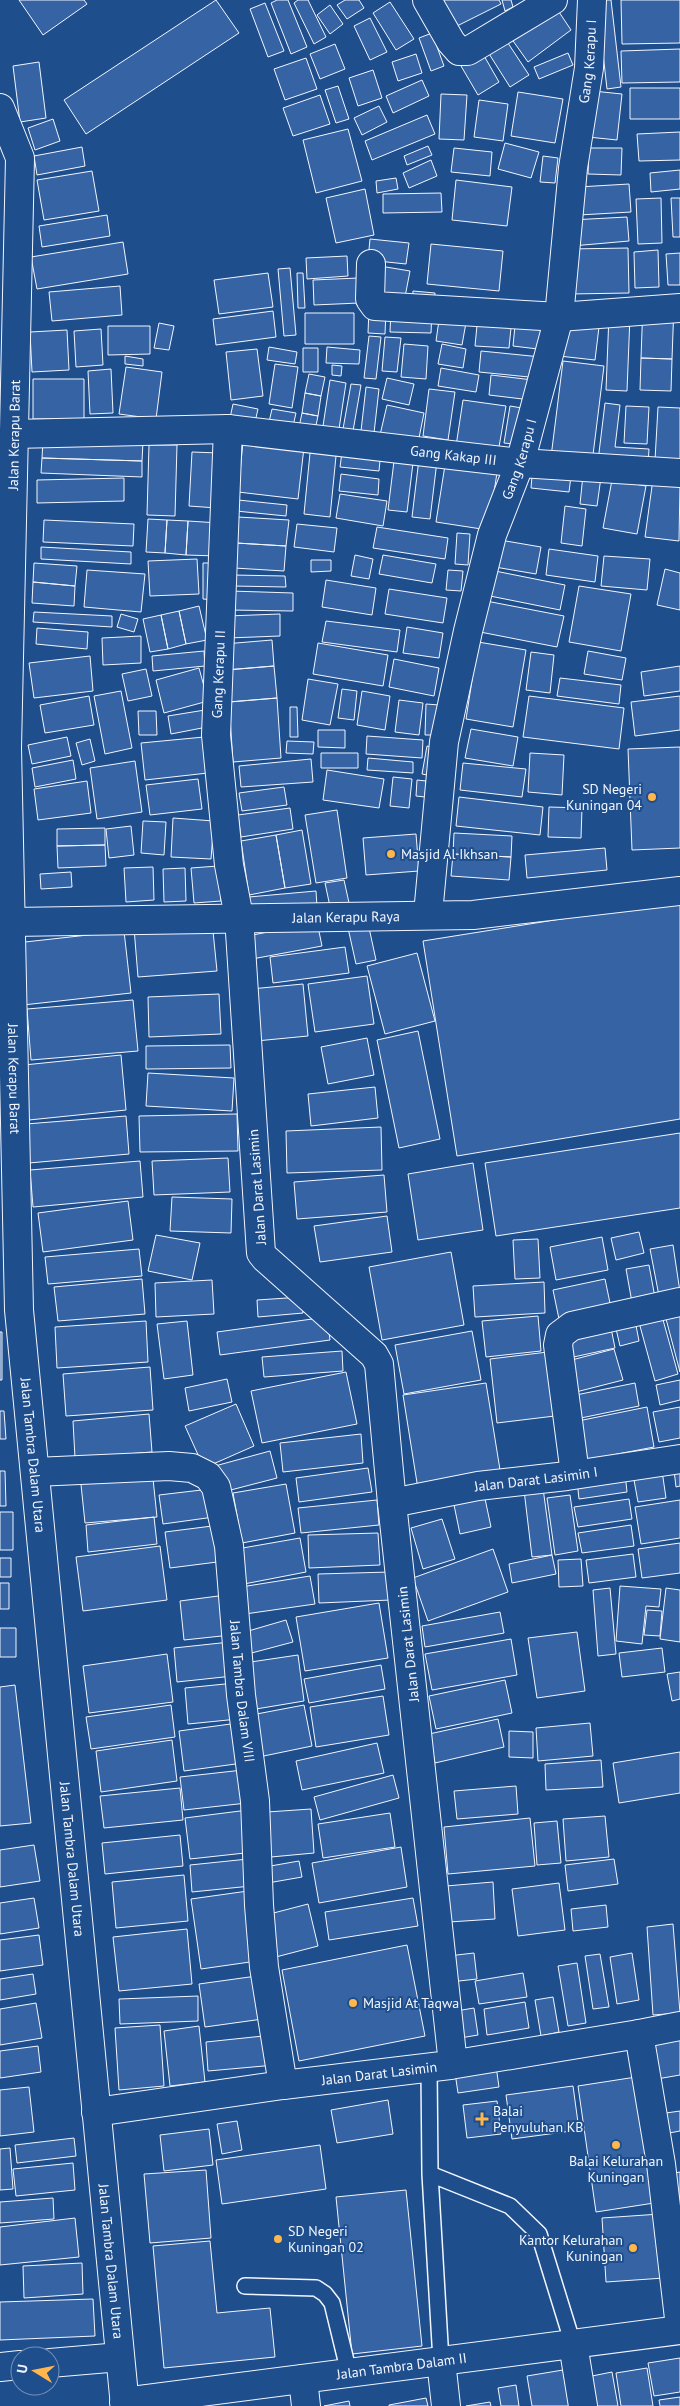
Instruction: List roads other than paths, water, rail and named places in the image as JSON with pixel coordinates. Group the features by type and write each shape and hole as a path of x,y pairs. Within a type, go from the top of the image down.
{"street":[{"path":"427,0 451,42 459,51 468,51 553,0"},
{"name":"Gang Kerapu I","path":"428,914 444,742 468,631 492,536 520,463 559,317 572,177 589,68 592,0"},
{"path":"0,108 10,162"},
{"name":"Jalan Kerapu Barat","path":"9,1311 11,922 4,748 14,434 10,162"},
{"path":"371,264 370,299 375,306 559,317 680,308"},
{"name":"Gang Kakap III","path":"14,434 228,429 520,463 680,473"},
{"name":"Gang Kerapu II","path":"228,429 216,735 229,865 239,917"},
{"name":"Jalan Kerapu Raya","path":"11,922 239,917 334,918 428,914 474,915 680,891"},
{"name":"Jalan Darat Lasimin","path":"96,2112 283,2085 440,2067 452,2055 377,1359 261,1253 239,917"},
{"path":"575,1474 558,1345 560,1335 572,1326 680,1302"},
{"name":"Jalan Tambra Dalam Utara","path":"9,1311 34,1472 125,2404"},
{"name":"Jalan Darat Lasimin I","path":"392,1503 478,1486 680,1458"},
{"name":"Jalan Tambra Dalam VIII","path":"34,1472 169,1466 192,1468 208,1476 216,1487 229,1546 241,1695 254,1800 258,1905 264,1967 283,2085"},
{"path":"440,2067 680,2026"},
{"path":"638,2034 660,2164 680,2329"},
{"name":"Jalan Tambra Dalam II","path":"125,2404 349,2372 680,2329"},
{"path":"573,2344 583,2406"},
{"path":"60,2362 120,2357"},
{"path":"441,2361 446,2406"},
{"path":"303,2379 306,2406"}],"lane":[{"path":"440,2067 430,2174 441,2361"},
{"path":"430,2174 510,2206 539,2234 573,2344"},
{"path":"245,2286 316,2288 325,2294 332,2303 349,2372"}],"place":[{"name":"SD Negeri Kuningan 04","path":"652,797"},
{"name":"Masjid Al Ikhsan","path":"391,854"},
{"name":"Masjid At Taqwa","path":"353,2003"},
{"name":"Balai Penyuluhan KB","path":"482,2119"},
{"name":"Balai Kelurahan Kuningan","path":"616,2145"},
{"name":"SD Negeri Kuningan 02","path":"278,2239"},
{"name":"Kantor Kelurahan Kuningan","path":"633,2248"}]}
